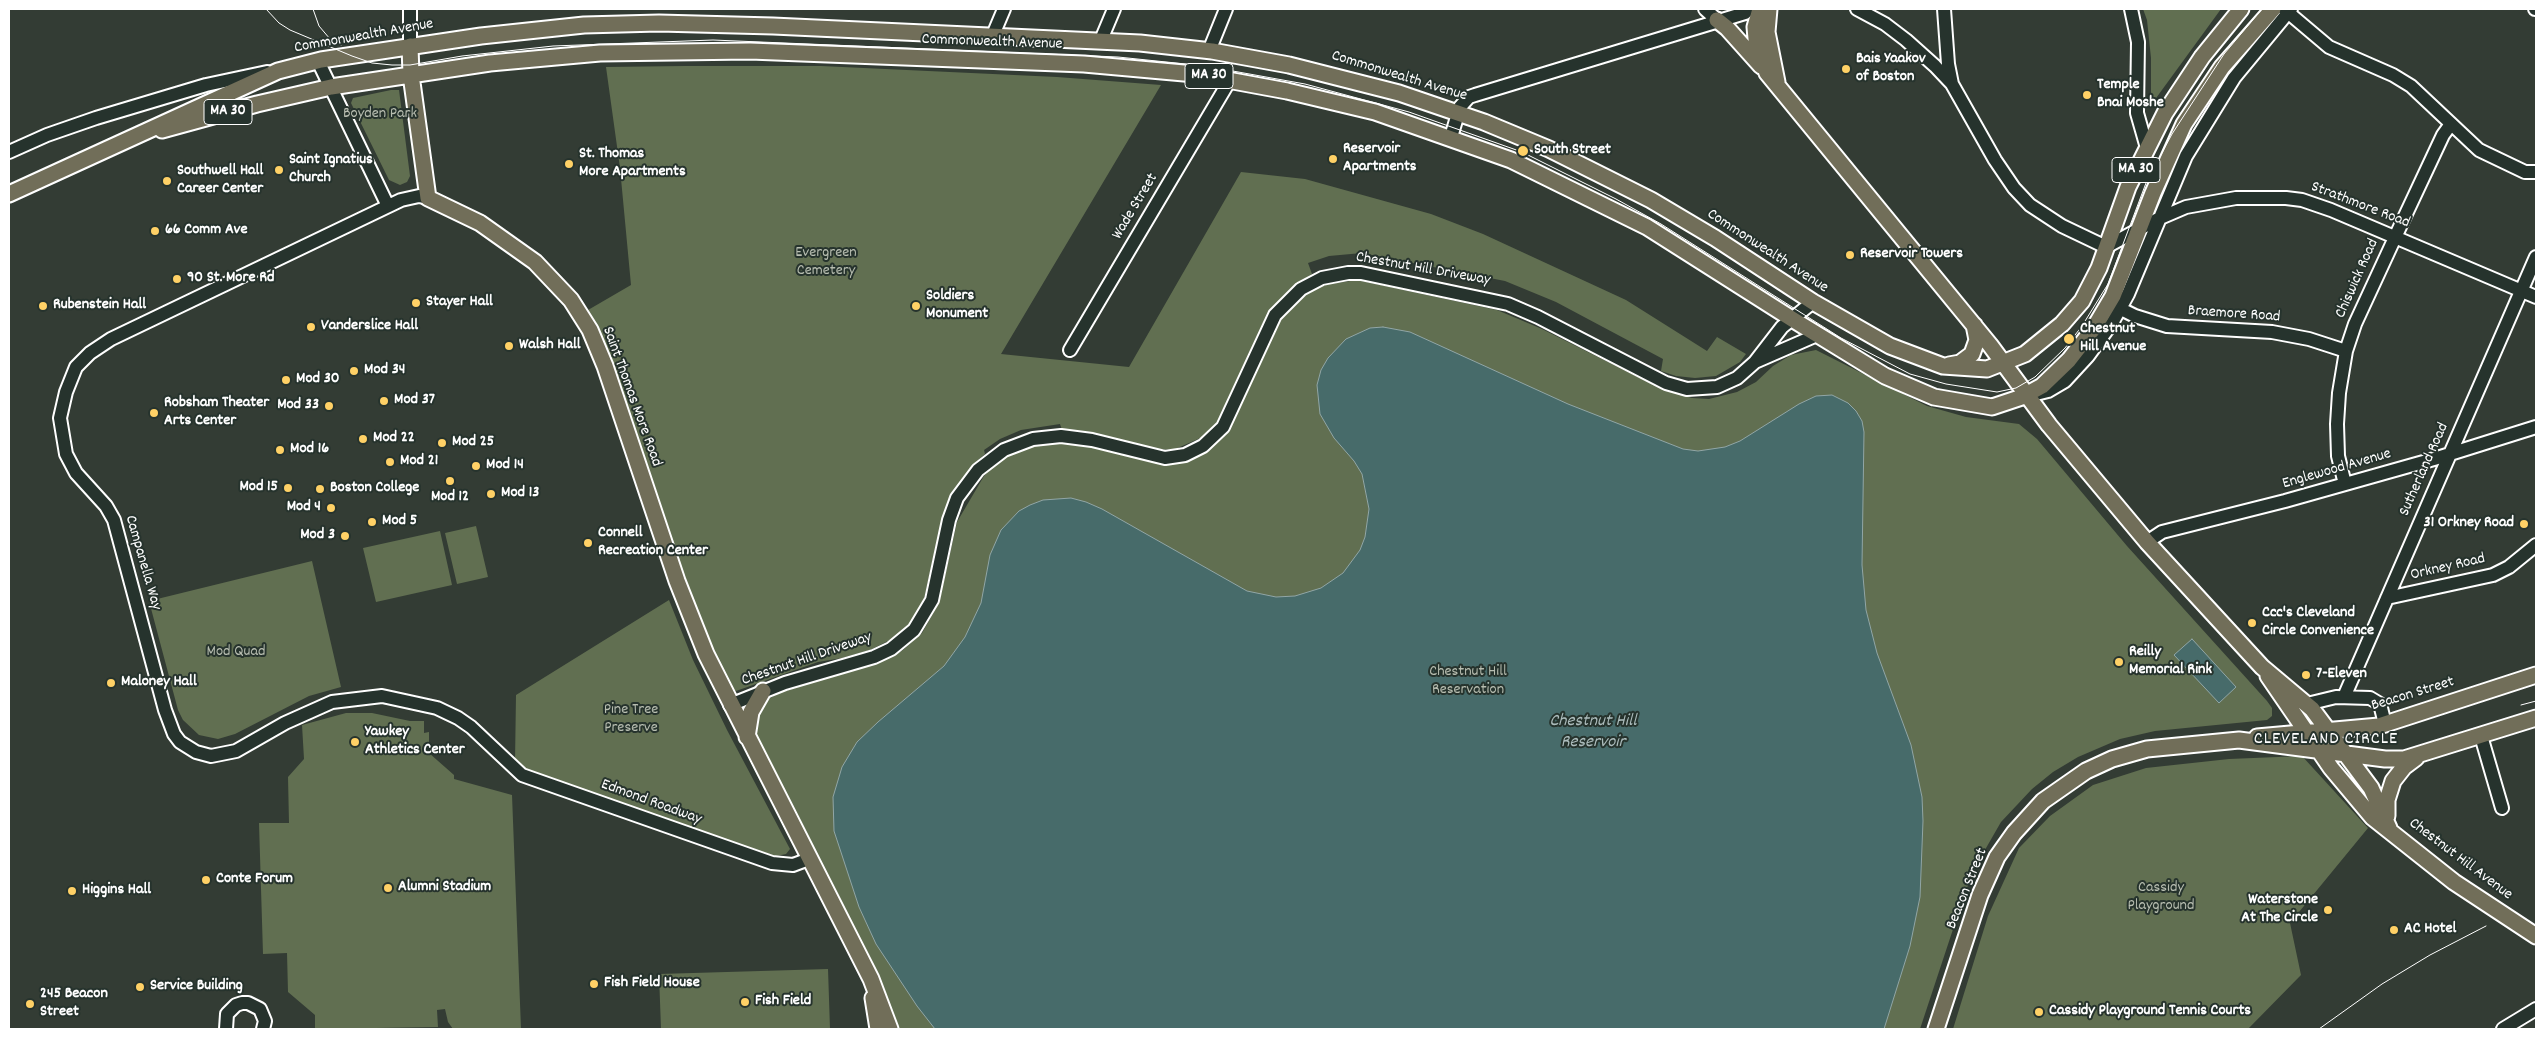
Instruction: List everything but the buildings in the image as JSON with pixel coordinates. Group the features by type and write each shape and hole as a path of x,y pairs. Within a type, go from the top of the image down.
{"main road":[{"name":"Chestnut Hill Avenue","path":"1760,9 1756,27 1757,50 1773,78 2147,542 2262,667 2307,704 2371,788 2388,828"},
{"name":"Chestnut Hill Avenue","path":"1769,9 1768,32 1773,78"},
{"name":"Commonwealth Avenue","path":"9,194 257,78 289,67 410,46 523,31 622,23 754,25 1102,40 1209,51 1326,73 1458,112 1549,149 1618,182 1699,228 1813,302 1890,346 1943,366 1978,369 2004,363 2025,354 2051,334 2072,313 2091,285 2128,187 2147,148 2187,78 2241,9"},
{"name":"Commonwealth Avenue","path":"127,140 256,104 331,87 450,68 553,56 676,50 750,50 1149,69 1230,80 1341,103 1451,137 1545,175 1647,226 1817,335 1885,376 1934,397 1992,407 2027,395 2042,386 2056,373 2094,328 2114,296 2169,156 2203,94 2222,67 2284,10"},
{"path":"1717,20 1727,28 1773,78"},
{"path":"1045,63 1046,38"},
{"path":"410,46 411,75 428,198"},
{"name":"Saint Thomas More Road","path":"428,198 480,224 535,262 551,277 583,318 605,366 680,590 712,668 730,705"},
{"path":"1943,366 1960,363 1972,354 1976,340 1974,325"},
{"name":"Chestnut Hill Avenue","path":"2262,667 2305,732 2352,795 2372,817 2454,882 2536,936"},
{"name":"Beacon Street","path":"1936,1029 1991,868 2014,833 2043,801 2086,771 2125,754 2171,745 2239,740 2272,734 2329,731 2385,724 2536,675"},
{"path":"747,738 751,712 763,691"},
{"name":"Chestnut Hill Driveway","path":"730,705 871,979 880,1028"},
{"name":"Beacon Street","path":"2239,740 2395,760 2421,756 2536,718"},
{"path":"2388,828 2386,806 2393,781 2404,767 2421,756"}],"street":[{"path":"410,9 410,46"},
{"path":"993,35 1004,9"},
{"path":"1102,40 1114,9"},
{"path":"1209,51 1226,9"},
{"path":"1705,9 1717,20"},
{"path":"1451,137 1458,112 1464,103 1475,95 1745,13 1749,9"},
{"path":"1856,9 1885,24 1906,40 1952,84 1995,160 2014,188 2030,205 2062,226 2106,248"},
{"path":"1944,9 1948,64 1952,84"},
{"path":"2132,9 2138,42 2137,113 2147,148"},
{"path":"2284,10 2315,37 2336,51 2393,75 2412,86 2486,155 2525,172 2536,172"},
{"name":"Commonwealth Avenue","path":"2027,395 2048,391 2065,381 2099,343 2121,309 2186,156 2234,78 2284,10"},
{"path":"318,61 388,206"},
{"name":"Commonwealth Avenue","path":"9,152 47,135 96,118 206,85 289,67"},
{"name":"Wade Street","path":"1070,350 1230,80"},
{"name":"Chiswick Road","path":"2346,484 2338,456 2337,424 2339,393 2346,351 2395,237 2441,140 2454,127"},
{"name":"Campanella Way","path":"428,198 419,196 406,198 388,206 111,339 90,353 76,367 66,392 60,418 66,454 76,473 106,506 114,520 169,724 180,742 196,752 211,756 236,751 286,723 332,702 382,696 437,708 471,727 491,746"},
{"name":"Strathmore Road","path":"2106,248 2158,219 2199,204 2236,198 2270,196 2316,204 2536,297"},
{"name":"Sutherland Road","path":"2344,697 2536,257"},
{"name":"Chestnut Hill Driveway","path":"730,705 763,691 874,657 891,648 914,630 932,600 950,520 957,498 978,470 1004,450 1034,439 1061,436 1086,439 1165,458 1185,455 1203,446 1226,423 1276,316 1296,293 1322,278 1348,273 1361,274 1508,304 1538,317 1677,387 1696,390 1717,387 1737,378 1755,362 1769,341 1813,302"},
{"name":"Braemore Road","path":"2121,309 2135,316 2167,326 2272,332 2309,339 2346,351"},
{"name":"Chestnut Hill Driveway","path":"1755,362 1817,335"},
{"name":"Englewood Avenue","path":"2147,542 2162,533 2346,484 2536,427"},
{"name":"Orkney Road","path":"2387,598 2493,575 2509,566 2536,545"},
{"path":"2307,704 2344,697 2375,700 2382,709 2385,724"},
{"path":"2481,736 2502,808"},
{"name":"Edmond Roadway","path":"491,746 522,775 772,863 794,865 809,860"},
{"path":"226,1029 227,1014 236,1005 248,1003 260,1009 265,1029"},
{"path":"2503,1029 2536,1009"}],"green space":[{"path":"2143,9 2221,9 2151,105 2151,58 2147,20"},
{"name":"Evergreen Cemetery","path":"821,66 1057,77 1161,85 1001,354 1129,367 1241,172 1305,179 1431,214 1483,234 1626,300 1707,351 1717,337 1746,354 1740,362 1716,376 1695,378 1676,376 1661,371 1663,359 1556,302 1505,281 1362,253 1329,256 1308,263 1312,274 1289,290 1269,314 1218,421 1205,436 1173,450 1149,448 1083,431 1062,430 1060,424 1021,430 1000,439 984,450 985,454 976,462 950,498 940,528 924,599 913,621 892,639 870,650 818,662 736,691 729,688 719,669 695,609 603,343 588,310 631,285 620,168 606,67"},
{"name":"Boyden Park","path":"399,90 410,176 407,182 400,185 389,180 351,103 353,98"},
{"name":"Chestnut Hill Reservoir","path":"1357,280 1497,310 1542,329 1664,390 1692,398 1709,399 1737,392 1756,382 1773,366 1791,355 1816,350 1927,406 1966,417 2019,424 2037,439 2127,546 2267,701 2272,708 2272,716 2267,720 2155,731 2120,739 2078,757 2053,772 2032,789 2001,822 1978,862 1966,890 1920,1029 895,1029 889,1004 755,736 760,704 779,693 893,656 903,650 922,633 939,603 957,522 984,476 999,460 1026,446 1047,442 1088,446 1156,463 1172,463 1229,425 1242,403 1281,317 1293,302 1323,285"},
{"path":"476,526 488,577 457,584 445,533"},
{"path":"440,531 452,585 376,602 363,548"},
{"name":"Mod Quad","path":"312,561 341,687 309,696 235,734 218,739 199,735 183,720 178,710 149,601"},
{"name":"Pine Tree Preserve","path":"669,600 693,660 727,730 790,849 786,854 772,857 528,772 515,762 516,695"},
{"name":"Alumni Stadium","path":"346,713 372,713 410,721 424,721 424,733 429,732 429,753 454,775 454,779 512,795 521,1029 453,1029 448,1022 445,1009 437,1010 438,1027 315,1029 315,1015 288,992 287,953 263,954 259,823 289,823 288,777 304,759 302,725"},
{"name":"Cassidy Playground","path":"2302,756 2368,828 2290,923 2301,975 2248,1029 1953,1029 1988,916 2019,848 2050,816 2093,785 2146,768 2229,759"},
{"name":"Fish Field","path":"828,969 830,1029 661,1029 659,974"}],"water":[{"name":"Chestnut Hill Reservoir","path":"1383,327 1410,332 1568,404 1683,449 1698,451 1725,447 1740,441 1799,404 1816,396 1832,395 1848,403 1856,411 1862,421 1864,432 1862,565 1866,610 1877,653 1911,745 1922,797 1920,897 1910,946 1884,1029 935,1029 917,1006 876,944 859,907 834,831 833,797 842,767 857,742 944,666 965,637 981,603 990,555 1001,530 1019,511 1030,505 1043,500 1071,498 1102,509 1247,591 1276,597 1295,596 1321,588 1343,573 1360,550 1365,537 1369,509 1362,474 1354,461 1334,438 1320,414 1317,385 1321,370 1328,358 1346,339 1370,328"},
{"path":"2192,639 2236,687 2219,703 2174,655"}],"tram line":[{"path":"266,9 279,23 290,30 372,63 392,65 410,65 462,56 553,46 713,40 1118,57 1205,66 1305,84 1409,112 1522,152 1616,199 1661,224 1841,338 1910,374 1946,384 1997,392 2016,388 2035,377 2065,348 2082,326 2108,284 2146,183 2172,134 2224,54 2262,9"},
{"path":"313,9 319,26 330,39 341,45"},
{"path":"2521,705 2536,701"},
{"path":"2319,1029 2382,984 2430,955 2486,926"}],"place":[{"name":"Bais Yaakov of Boston","path":"1846,69"},
{"name":"Temple Bnai Moshe","path":"2087,95"},
{"name":"South Street","path":"1523,151"},
{"name":"Reservoir Apartments","path":"1333,159"},
{"name":"St. Thomas More Apartments","path":"569,164"},
{"name":"Saint Ignatius Church","path":"279,170"},
{"name":"Southwell Hall Career Center","path":"167,181"},
{"name":"66 Comm Ave","path":"155,231"},
{"name":"Reservoir Towers","path":"1850,255"},
{"name":"90 St. More Rd","path":"177,279"},
{"name":"Stayer Hall","path":"416,303"},
{"name":"Rubenstein Hall","path":"43,306"},
{"name":"Soldiers Monument","path":"916,306"},
{"name":"Vanderslice Hall","path":"311,327"},
{"name":"Chestnut Hill Avenue","path":"2069,339"},
{"name":"Walsh Hall","path":"509,346"},
{"name":"Mod 34","path":"354,371"},
{"name":"Mod 30","path":"286,380"},
{"name":"Mod 37","path":"384,401"},
{"name":"Mod 33","path":"329,406"},
{"name":"Robsham Theater Arts Center","path":"154,413"},
{"name":"Mod 22","path":"363,439"},
{"name":"Mod 25","path":"442,443"},
{"name":"Mod 16","path":"280,450"},
{"name":"Mod 21","path":"390,462"},
{"name":"Mod 14","path":"476,466"},
{"name":"Mod 12","path":"450,481"},
{"name":"Mod 15","path":"288,488"},
{"name":"Boston College","path":"320,489"},
{"name":"Mod 13","path":"491,494"},
{"name":"Mod 4","path":"331,508"},
{"name":"Mod 5","path":"372,522"},
{"name":"31 Orkney Road","path":"2524,524"},
{"name":"Mod 3","path":"345,536"},
{"name":"Connell Recreation Center","path":"588,543"},
{"name":"Ccc's Cleveland Circle Convenience","path":"2252,623"},
{"name":"Reilly Memorial Rink","path":"2119,662"},
{"name":"7-Eleven","path":"2306,675"},
{"name":"Maloney Hall","path":"111,683"},
{"name":"Yawkey Athletics Center","path":"355,742"},
{"name":"Conte Forum","path":"206,880"},
{"name":"Alumni Stadium","path":"388,888"},
{"name":"Higgins Hall","path":"72,891"},
{"name":"Waterstone At The Circle","path":"2328,910"},
{"name":"AC Hotel","path":"2394,930"},
{"name":"Fish Field House","path":"594,984"},
{"name":"Service Building","path":"140,987"},
{"name":"Fish Field","path":"745,1002"},
{"name":"245 Beacon Street","path":"30,1004"},
{"name":"Cassidy Playground Tennis Courts","path":"2039,1012"}],"district":[{"name":"CLEVELAND CIRCLE","path":"2326,741"}],"park label":[{"name":"Chestnut Hill Reservation","path":"1468,682"}]}
